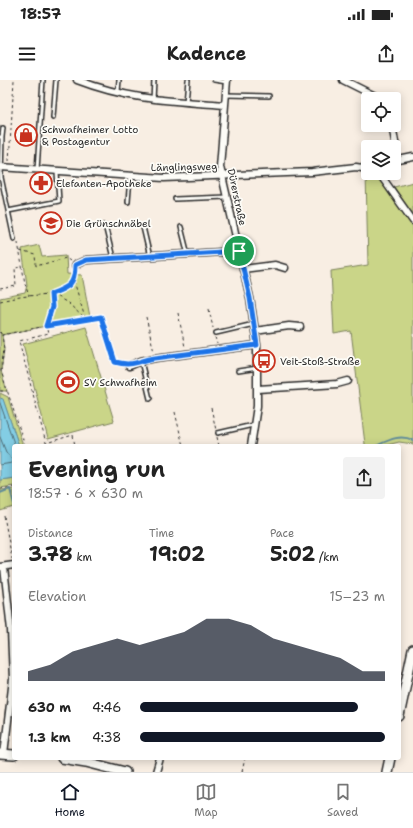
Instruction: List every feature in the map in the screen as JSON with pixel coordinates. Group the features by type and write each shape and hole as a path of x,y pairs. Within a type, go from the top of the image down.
{"street":[{"path":"77,80 84,81 118,94 153,100 225,105"},
{"path":"343,80 367,92"},
{"name":"Dürerstraße","path":"227,81 220,167 243,269 257,345 258,390 255,425 251,444"},
{"path":"401,158 413,157"},
{"name":"Länglingsweg","path":"1,167 130,177 164,178 312,172 356,167 361,168"},
{"path":"384,180 413,221"},
{"path":"75,265 86,260 239,251"},
{"path":"243,269 275,265 285,268"},
{"path":"255,328 288,326 300,327"},
{"path":"129,366 141,361 155,358 257,345"},
{"path":"258,390 337,384 348,381"},
{"path":"12,565 2,567 12,646"},
{"path":"401,707 413,650"},
{"path":"12,692 2,754 12,755"},
{"path":"86,760 110,770 125,772"},
{"path":"156,772 159,760"},
{"path":"387,772 390,760"}],"lane":[{"path":"37,170 43,80"},
{"path":"53,117 56,80"},
{"path":"118,94 119,80"},
{"path":"153,100 154,80"},
{"path":"186,102 188,80"},
{"path":"214,80 227,81"},
{"path":"226,95 269,96"},
{"path":"3,128 1,137 1,177 14,239"},
{"path":"8,211 59,201 57,172"},
{"path":"128,202 130,177"},
{"path":"175,199 227,197"},
{"path":"105,225 113,258"},
{"path":"143,227 150,257"},
{"path":"181,227 188,255"},
{"path":"216,333 255,328"},
{"path":"141,361 150,399 151,398"},
{"path":"238,371 258,368"},
{"path":"218,433 255,425"}],"path":[{"path":"8,168 14,80"},
{"path":"18,242 29,296"},
{"path":"20,251 35,255 36,266 66,258 75,265 74,281 85,318"},
{"path":"0,289 16,286 15,268 22,266"},
{"path":"0,301 51,294 70,285 74,281"},
{"path":"51,294 68,303 85,318"},
{"path":"51,294 52,307 46,326 48,334 19,341 46,443 73,435 75,444"},
{"path":"178,312 186,354"},
{"path":"2,335 85,318 99,317 102,318 115,362 129,366"},
{"path":"146,317 155,358"},
{"path":"0,333 2,335 4,349 1,371 24,444"},
{"path":"0,391 7,391"},
{"path":"211,408 219,444"},
{"path":"175,412 183,444"},
{"path":"0,489 12,487"},
{"path":"4,516 12,555"},
{"path":"242,772 245,760"}],"green space":[{"path":"366,180 380,180 413,225 413,444 399,442 391,444 365,444 351,331 334,334 331,271 368,265"},
{"path":"413,182 413,214 394,187"},
{"path":"39,245 42,257 66,255 67,274 82,275 90,317 2,335 4,349 1,371 7,391 0,391 0,298 25,293 27,285 22,249"},
{"name":"SV Schwafheim","path":"86,327 114,421 48,439 23,344"},
{"path":"0,393 8,397 22,444 18,444 3,400 0,398"},
{"path":"12,478 12,486 0,488 0,480"},
{"path":"12,489 12,508 0,511 0,490"}],"water":[{"path":"0,398 3,399 18,444 12,444 12,478 0,480"}],"waterway":[{"path":"381,444 399,438 408,438 413,440"},
{"path":"0,493 10,489 12,496"}],"place":[{"name":"Schwafheimer Lotto & Postagentur","path":"26,135"},
{"name":"Elefanten-Apotheke","path":"41,183"},
{"name":"Die Grünschnäbel","path":"51,223"},
{"name":"Veit-Stoß-Straße","path":"264,361"},
{"name":"SV Schwafheim","path":"68,382"}],"route":[{"path":"239,251 250,298 257,345 155,358 141,361 129,366 115,362 101,317 85,318 46,326 52,307 51,294 70,285 74,281 75,265 86,260 230,253 239,251"}]}
